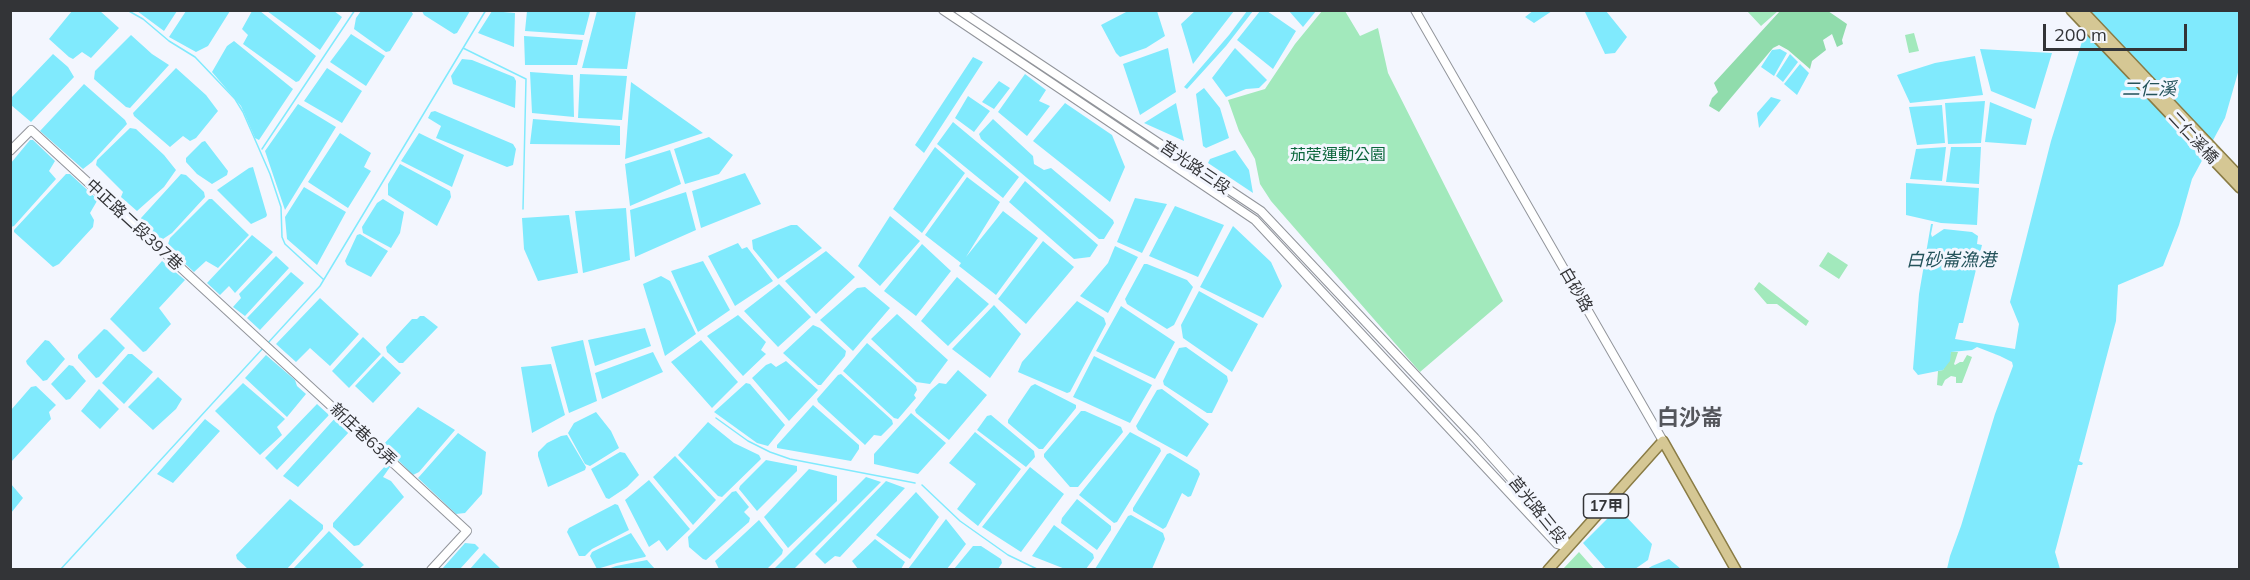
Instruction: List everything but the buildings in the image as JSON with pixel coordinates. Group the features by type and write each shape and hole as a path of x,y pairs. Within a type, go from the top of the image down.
{"main road":[{"name":"二仁溪橋","path":"2071,10 2240,188"},
{"name":"二仁溪橋","path":"2082,10 2240,177"},
{"name":"17甲","path":"1548,570 1663,441"},
{"name":"白砂路","path":"1663,441 1736,570"}],"street":[{"name":"莒光路三段","path":"943,10 1255,220 1557,544 1567,547"},
{"name":"莒光路三段","path":"959,10 1261,212 1475,438 1564,538 1567,547"},
{"name":"白砂路","path":"1416,10 1663,441"},
{"name":"中正路二段397巷","path":"10,151 31,130 259,339"},
{"name":"新庄巷63弄","path":"259,339 467,531 431,570"}],"green space":[{"name":"茄萣運動公園","path":"1322,11 1345,11 1360,36 1378,28 1388,73 1503,301 1420,372 1271,201 1260,184 1255,159 1239,131 1228,100 1265,89 1295,44"},
{"path":"1747,11 1778,11 1761,26"},
{"path":"1780,11 1828,11 1847,24 1843,44 1837,47 1832,34 1823,40 1826,50 1812,61 1810,69 1779,45 1773,48 1719,112 1709,106 1712,98 1718,92 1714,83"},
{"path":"1914,33 1919,51 1909,53 1905,35"},
{"path":"1828,252 1848,265 1839,279 1819,266"},
{"path":"1759,282 1809,321 1806,326 1777,304 1767,304 1754,289"},
{"path":"1951,352 1958,352 1955,365 1963,362 1967,355 1972,357 1962,383 1956,383 1956,377 1951,376 1942,386 1937,385 1938,371 1943,370"},
{"path":"1579,552 1594,569 1563,569"}],"water":[{"path":"422,10 470,11 457,33 454,34 424,15"},
{"path":"1196,10 1234,11 1193,64 1181,24"},
{"path":"1534,10 1552,11 1534,23 1525,17"},
{"path":"72,11 100,11 119,28 91,58 82,52 73,59 49,39"},
{"path":"137,11 177,11 164,31"},
{"path":"186,11 230,11 208,46 196,52 169,37"},
{"path":"252,11 260,11 316,56 299,81 296,82 243,44 248,35 242,29"},
{"path":"267,11 334,11 342,17 320,50"},
{"path":"361,11 411,11 413,14 390,51 386,52 354,29 356,18"},
{"path":"492,11 515,13 514,47 478,33"},
{"path":"527,11 590,12 584,35 525,31"},
{"path":"597,11 636,11 627,69 582,68"},
{"path":"1128,11 1157,11 1165,36 1146,48 1120,57 1101,25"},
{"path":"1247,11 1253,11 1226,46 1187,89 1184,87 1229,35"},
{"path":"1260,11 1267,11 1296,31 1273,69 1237,40"},
{"path":"1289,11 1316,11 1303,27"},
{"path":"1606,11 1627,37 1615,53 1605,54 1585,12"},
{"name":"二仁溪","path":"2084,11 2239,11 2239,69 2225,118 2192,179 2179,225 2163,266 2118,285 2116,321 2079,461 2083,463 2078,465 2055,552 2060,569 1947,569 1995,414 2013,366 2012,362 1977,347 1972,350 1951,352 1950,361 1943,370 1918,375 1913,369 1919,294 1931,224 1933,224 1932,237 1944,229 1972,232 1978,236 1977,244 1982,245 1963,323 1959,323 1955,339 2015,349 2019,324 2010,302 2051,141 2085,32"},
{"path":"351,34 385,56 366,86 330,62"},
{"path":"131,35 152,54 169,65 130,108 94,79 95,71"},
{"path":"524,36 583,40 577,65 525,65"},
{"path":"234,41 293,89 259,140 255,138 241,106 212,72 227,46"},
{"path":"1168,48 1176,92 1140,115 1123,64"},
{"path":"1235,48 1267,80 1259,88 1246,89 1226,97 1212,78"},
{"path":"1780,49 1787,53 1774,76 1761,67 1772,50"},
{"path":"1980,49 2052,53 2035,109 1991,91"},
{"path":"53,54 68,67 74,77 31,122 11,105 11,98"},
{"path":"1790,54 1798,62 1783,82 1776,76"},
{"path":"1975,56 1983,95 1910,103 1897,75 1935,63"},
{"path":"973,57 983,62 924,153 915,145"},
{"path":"462,59 472,60 514,77 516,81 515,108 453,84 451,76"},
{"path":"1800,64 1809,73 1797,95 1784,84"},
{"path":"176,68 206,95 218,111 196,138 190,141 183,136 170,147 133,113"},
{"path":"327,68 362,91 342,123 304,101"},
{"path":"530,72 573,75 574,117 532,113"},
{"path":"580,74 627,76 622,120 578,118"},
{"path":"1025,74 1046,90 1039,101 1050,106 1027,136 998,112"},
{"path":"999,81 1010,88 994,109 982,102"},
{"path":"631,82 703,133 625,159"},
{"path":"84,84 127,124 83,169 40,131"},
{"path":"1204,88 1220,108 1229,138 1206,148 1203,146 1196,94"},
{"path":"968,96 990,111 974,132 955,118"},
{"path":"1771,97 1781,100 1759,128 1757,113"},
{"path":"1985,101 1981,143 1948,144 1945,103"},
{"path":"1990,102 2032,119 2026,145 1985,142"},
{"path":"1065,103 1112,135 1125,167 1110,202 1033,141"},
{"path":"1176,103 1184,141 1144,123"},
{"path":"298,104 336,127 285,210 265,151"},
{"path":"1942,105 1945,143 1917,145 1909,107"},
{"path":"435,111 513,144 516,149 513,165 507,167 436,138 441,126 428,118 431,112"},
{"path":"533,119 620,126 620,145 530,144"},
{"path":"993,119 1033,156 1034,164 1044,170 1051,168 1113,220 1114,223 1104,239 1099,239 981,139 979,134"},
{"path":"953,122 1019,177 1003,198 937,144"},
{"path":"130,128 136,129 164,155 176,170 164,187 137,211 121,197 123,192 96,165 97,160"},
{"path":"340,133 371,153 364,167 371,171 348,208 308,182"},
{"path":"419,133 464,155 452,187 401,161"},
{"path":"709,137 733,155 719,174 685,184 674,149"},
{"path":"30,140 33,140 55,161 49,171 56,179 11,227 11,163"},
{"path":"205,141 228,171 227,175 212,184 197,174 186,162 186,158"},
{"path":"935,147 965,173 922,233 893,209"},
{"path":"1946,147 1942,181 1910,179 1916,149"},
{"path":"1951,147 1981,147 1979,184 1946,182"},
{"path":"670,150 681,184 630,206 625,164"},
{"path":"1235,150 1249,170 1253,193 1208,163 1210,159"},
{"path":"400,164 450,191 451,197 437,226 388,195 388,184"},
{"path":"253,167 267,215 251,224 217,190"},
{"path":"745,173 761,204 701,228 692,191"},
{"path":"66,174 70,174 97,201 90,213 94,220 93,227 59,264 53,267 14,230"},
{"path":"181,174 186,175 204,192 205,197 172,233 160,241 142,223 141,218"},
{"path":"967,177 1000,202 966,257 1003,211 1038,238 996,295 959,266 961,263 925,235"},
{"path":"1025,181 1098,245 1090,257 1074,259 1009,202"},
{"path":"1906,183 1979,188 1977,225 1941,223 1906,215"},
{"path":"304,187 346,212 317,265 287,239 285,217"},
{"path":"686,192 696,230 635,257 630,210"},
{"path":"1135,198 1167,204 1142,253 1117,242"},
{"path":"209,199 212,199 249,235 218,268 206,261 194,272 169,249 168,244 170,238"},
{"path":"383,199 404,212 400,233 391,248 363,233 362,227 377,203"},
{"path":"1175,206 1224,225 1198,277 1149,256"},
{"path":"626,208 630,260 583,273 575,211"},
{"path":"569,215 578,273 538,281 524,249 522,218"},
{"path":"890,216 920,241 880,286 858,266"},
{"path":"791,225 797,225 822,248 778,279 753,249 752,240"},
{"path":"1233,226 1271,262 1282,286 1263,318 1200,287"},
{"path":"360,234 388,251 371,277 347,265 345,261 357,235"},
{"path":"252,235 273,252 235,293 229,286 220,295 207,283"},
{"path":"1043,241 1074,267 1026,324 998,299"},
{"path":"738,243 742,249 747,247 773,281 735,306 708,256"},
{"path":"922,244 951,271 916,316 884,291"},
{"path":"1115,246 1138,257 1108,313 1080,296 1108,263"},
{"path":"826,251 855,277 816,314 785,281"},
{"path":"276,256 289,268 245,316 233,307 241,298 239,294"},
{"path":"162,261 185,280 159,308 171,324 143,352 110,319"},
{"path":"703,261 730,310 698,332 671,271"},
{"path":"1144,264 1187,280 1193,287 1174,325 1167,329 1127,304 1125,299"},
{"path":"291,272 304,283 260,330 247,318"},
{"path":"661,276 670,281 696,334 665,356 643,284"},
{"path":"957,277 989,304 948,346 921,321"},
{"path":"779,284 811,317 778,347 744,311"},
{"path":"865,287 890,308 853,351 820,320 857,288"},
{"path":"1199,291 1258,324 1232,372 1183,338 1181,325"},
{"path":"320,298 359,334 330,366 310,348 296,362 276,344"},
{"path":"1077,301 1104,318 1106,324 1070,392 1067,393 1018,372 1022,362"},
{"path":"994,305 1021,334 990,378 952,349"},
{"path":"1121,306 1175,342 1155,379 1096,351"},
{"path":"897,314 948,360 930,384 916,382 871,339"},
{"path":"738,315 766,342 761,350 766,354 743,376 707,336"},
{"path":"424,316 438,327 403,363 399,363 387,352 386,347 412,319"},
{"path":"813,325 820,328 846,351 845,356 821,385 818,385 783,353"},
{"path":"645,328 651,346 595,366 588,340"},
{"path":"104,329 125,348 96,378 78,358 78,355"},
{"path":"363,337 381,354 349,388 332,371"},
{"path":"45,340 49,341 65,359 47,380 43,381 26,361"},
{"path":"583,340 597,401 569,413 551,347"},
{"path":"701,340 738,382 712,408 671,362"},
{"path":"867,343 916,386 917,390 914,395 916,398 898,419 894,418 843,371"},
{"path":"1186,347 1227,376 1228,381 1212,413 1207,413 1164,385 1163,381 1179,348"},
{"path":"653,352 663,372 602,399 595,373"},
{"path":"128,354 132,354 153,372 124,404 102,383"},
{"path":"266,355 295,380 297,386 306,394 287,417 245,378"},
{"path":"383,356 401,373 373,403 355,386"},
{"path":"1094,356 1152,385 1130,423 1073,397"},
{"path":"786,361 818,390 789,421 752,378 766,365 771,363 776,367"},
{"path":"551,364 565,415 532,433 521,367"},
{"path":"69,365 73,366 86,381 70,399 66,400 51,384"},
{"path":"958,370 987,395 949,440 915,410 931,390 939,383 946,384"},
{"path":"841,374 892,420 893,424 881,436 874,435 865,445 818,402 817,399"},
{"path":"158,377 182,399 176,409 153,430 128,407"},
{"path":"243,383 285,419 277,427 282,435 260,455 215,411"},
{"path":"746,383 750,384 785,425 768,446 757,443 714,412"},
{"path":"1035,384 1076,405 1076,408 1043,449 1039,449 1008,423 1031,386"},
{"path":"36,386 56,405 49,412 51,419 11,462 11,410 31,387"},
{"path":"99,389 119,409 100,429 81,411"},
{"path":"1162,389 1209,424 1187,457 1138,430 1136,426 1157,390"},
{"path":"317,404 329,415 277,470 265,458"},
{"path":"813,405 859,445 851,461 777,448 777,445"},
{"path":"418,407 455,430 419,472 413,475 383,445"},
{"path":"1081,411 1121,427 1123,432 1078,487 1070,487 1044,457 1044,454"},
{"path":"596,412 611,431 619,448 590,466 585,464 568,433 574,423"},
{"path":"911,413 946,443 918,474 874,464 874,454"},
{"path":"991,415 1034,451 1035,457 1026,467 977,430 987,416"},
{"path":"336,417 350,431 298,487 283,476"},
{"path":"205,419 220,431 173,483 157,474"},
{"path":"708,422 734,443 759,455 761,459 722,497 718,496 678,455"},
{"path":"975,432 1021,469 978,526 957,509 976,484 949,463"},
{"path":"1130,432 1160,448 1161,451 1117,522 1114,523 1079,495"},
{"path":"458,433 486,452 482,494 465,513 456,514 418,478"},
{"path":"567,435 586,467 585,470 548,487 538,452 547,443"},
{"path":"620,452 625,453 639,475 627,487 609,499 606,498 591,469"},
{"path":"1170,453 1198,470 1200,474 1191,496 1188,497 1182,493 1163,529 1133,511 1133,508 1167,454"},
{"path":"675,456 716,500 693,525 653,477"},
{"path":"766,460 797,466 797,471 757,511 739,489"},
{"path":"386,465 390,467 383,477 391,481 404,497 359,545 354,546 333,527 333,523"},
{"path":"1030,467 1064,494 1021,552 982,527"},
{"path":"809,469 837,476 837,501 788,548 764,517"},
{"path":"866,477 881,482 794,569 774,569"},
{"path":"649,480 690,529 667,551 659,540 649,547 625,500"},
{"path":"886,481 905,488 840,557 835,556 825,564 815,554"},
{"path":"11,484 23,498 11,513"},
{"path":"736,491 749,507 744,512 750,518 749,522 706,560 703,559 689,547 688,537 732,492"},
{"path":"916,492 939,517 910,559 876,535"},
{"path":"290,499 323,525 323,529 287,569 248,569 237,559 236,555"},
{"path":"1077,499 1111,526 1111,530 1097,550 1061,523 1062,518"},
{"path":"615,504 618,505 629,530 592,549 585,556 579,556 567,532 569,528"},
{"path":"1618,508 1652,544 1648,560 1635,569 1606,569 1583,543"},
{"path":"1131,515 1163,533 1165,539 1152,569 1095,569 1128,516"},
{"path":"946,519 966,544 947,569 908,569"},
{"path":"759,520 783,550 782,554 767,569 719,569 715,561"},
{"path":"1054,525 1093,554 1094,558 1086,569 1065,569 1032,556"},
{"path":"329,531 364,565 359,569 293,569"},
{"path":"631,533 646,556 597,569 590,556 592,552"},
{"path":"875,539 905,562 901,569 858,569 852,561"},
{"path":"465,543 475,544 479,548 460,569 442,569"},
{"path":"973,546 981,546 1001,559 1002,563 998,569 954,569"},
{"path":"484,553 501,569 470,569"},
{"path":"1669,559 1681,569 1647,569 1652,566"},
{"path":"647,560 655,569 608,569 616,566"}],"waterway":[{"path":"127,10 195,57 235,99 270,174 281,207 282,237 285,244 323,279"},
{"path":"262,149 355,10"},
{"path":"267,344 320,286 486,10"},
{"path":"463,48 526,79 523,209"},
{"path":"60,570 264,347"},
{"path":"716,418 748,441 790,459 915,483"},
{"path":"922,485 960,521 1008,555 1039,570"}],"district":[{"name":"白沙崙","path":"1690,418"}],"water label":[{"name":"白砂崙漁港","path":"1951,261"}]}
